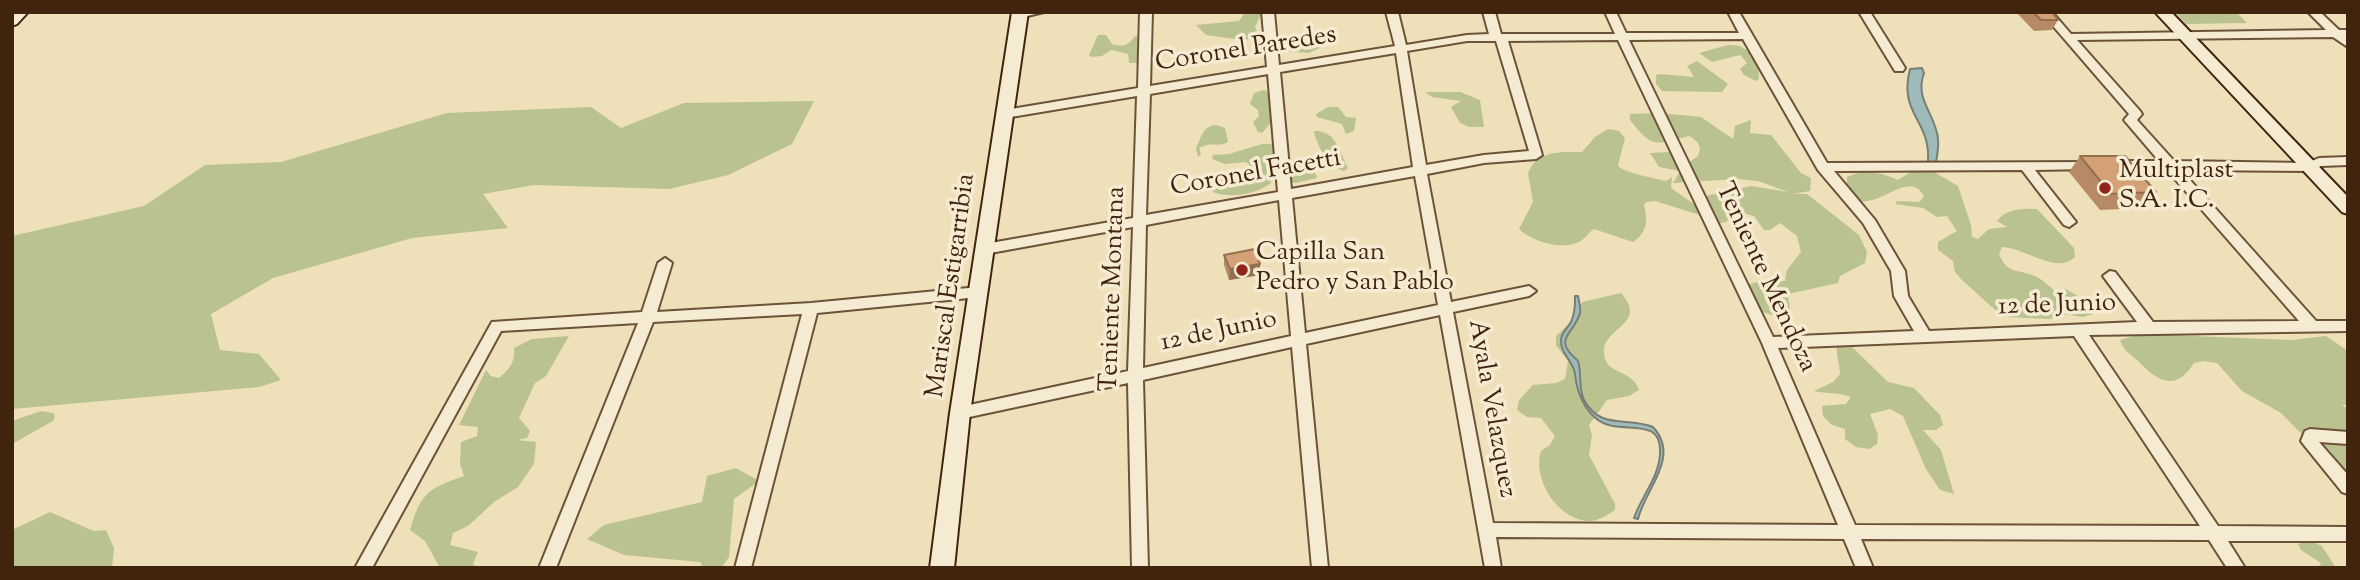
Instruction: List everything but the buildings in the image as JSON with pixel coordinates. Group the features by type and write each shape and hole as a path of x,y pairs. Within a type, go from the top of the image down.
{"street":[{"path":"12,21 20,12"},
{"path":"1019,14 1039,12"},
{"name":"Teniente Montana","path":"1140,568 1135,375 1142,220 1146,12"},
{"path":"1268,12 1320,568"},
{"name":"Ayala Velazquez","path":"1392,12 1401,48 1420,170 1493,568"},
{"path":"1489,12 1498,38"},
{"name":"Teniente Mendoza","path":"1610,12 1769,342 1865,568"},
{"path":"1732,12 1823,167 1868,220 1898,271 1900,296 1925,337"},
{"path":"1864,12 1899,68"},
{"path":"2046,12 2136,114 2130,120 2168,165 2312,326"},
{"path":"2162,12 2190,35 2314,164 2348,208"},
{"path":"2175,12 2190,35"},
{"path":"2313,12 2342,33 2348,44"},
{"name":"Mariscal Estigarribia","path":"942,568 960,413 1019,14"},
{"path":"2067,37 2342,33"},
{"name":"Coronel Paredes","path":"1005,114 1467,38 1747,36"},
{"name":"Coronel Facetti","path":"985,249 1484,159 1536,155 1498,38"},
{"path":"1823,167 2314,164 2348,161"},
{"path":"2025,164 2069,222"},
{"path":"2314,164 2348,192"},
{"path":"547,568 648,316 665,263"},
{"path":"2110,276 2149,327"},
{"name":"12 de Junio","path":"960,413 1530,291"},
{"path":"363,568 497,326 811,308 979,292"},
{"path":"743,568 811,308"},
{"name":"12 de Junio","path":"1769,342 2079,332 2149,327 2348,326"},
{"path":"2079,332 2237,568"},
{"path":"2348,438 2310,435 2309,441 2348,487"},
{"path":"1486,530 2348,534"}],"green space":[{"path":"2175,12 2236,12 2247,23 2186,24"},
{"path":"1244,14 1261,14 1255,27 1260,38 1240,39 1206,35 1196,25 1239,21"},
{"path":"1298,34 1302,39 1328,44 1309,53 1285,51 1290,37"},
{"path":"1098,35 1106,35 1112,44 1120,45 1128,44 1135,36 1139,36 1138,63 1129,63 1128,54 1111,50 1102,56 1089,55"},
{"path":"1728,45 1742,47 1752,54 1758,66 1759,79 1756,81 1744,75 1740,69 1747,63 1740,55 1712,62 1699,53"},
{"path":"1697,61 1728,84 1722,92 1662,91 1656,84 1656,75 1660,74 1694,77 1687,66"},
{"path":"1264,90 1269,93 1272,121 1262,133 1258,132 1253,122 1259,116 1258,110 1250,104 1254,93"},
{"path":"1425,92 1460,92 1480,100 1484,127 1469,127 1460,123 1451,107 1461,101 1432,97"},
{"path":"814,101 792,144 728,175 669,189 534,185 483,194 508,228 412,238 273,278 211,314 220,350 259,354 281,380 259,387 12,409 12,236 144,206 205,165 281,162 447,113 591,107 621,128 684,103"},
{"path":"1328,107 1338,107 1346,117 1356,118 1354,131 1346,134 1342,124 1317,117 1316,114"},
{"path":"1660,113 1701,117 1733,139 1735,126 1751,120 1750,133 1771,135 1801,173 1811,178 1810,191 1793,194 1807,194 1859,235 1867,252 1865,263 1840,276 1838,283 1788,294 1791,318 1786,320 1760,311 1745,285 1785,281 1787,270 1801,252 1797,236 1780,223 1770,230 1764,230 1754,216 1736,211 1726,222 1716,224 1702,202 1706,196 1751,186 1788,192 1758,181 1736,179 1673,183 1680,171 1659,167 1650,153 1670,152 1675,164 1685,165 1698,156 1700,149 1690,136 1662,142 1650,140 1630,120 1630,114"},
{"path":"1216,125 1225,128 1228,142 1199,148 1201,154 1198,157 1196,148 1203,133 1207,128"},
{"path":"1608,129 1619,131 1625,138 1618,166 1633,173 1666,181 1672,177 1671,188 1701,209 1700,215 1655,201 1646,202 1645,227 1633,242 1594,229 1575,244 1549,244 1532,238 1519,229 1533,202 1528,173 1532,165 1550,154 1582,152 1595,137"},
{"path":"1314,131 1332,138 1348,168 1344,171 1333,166 1321,149"},
{"path":"1262,144 1273,144 1277,161 1268,169 1271,183 1243,194 1213,192 1211,180 1215,174 1230,174 1237,183 1247,184 1253,173 1246,162 1225,164 1212,159 1213,155 1229,154"},
{"path":"1302,158 1313,167 1317,178 1296,183 1286,181 1295,169 1290,163 1292,160"},
{"path":"1922,165 1958,186 1971,225 1972,237 1978,239 1989,229 2007,227 1997,221 2010,212 2037,209 2074,248 2075,257 2067,262 2050,262 2002,247 1999,254 2002,261 2010,269 2037,277 2056,292 2066,289 2084,300 2093,314 2083,317 2063,314 2050,319 2003,317 1962,280 1955,272 1953,261 1938,250 1938,242 1957,231 1947,216 1937,217 1923,208 1895,204 1897,201 1919,202 1924,197 1918,189 1903,187 1865,202 1855,201 1847,191 1847,177 1872,173 1898,180"},
{"path":"1621,293 1630,312 1605,344 1604,353 1609,365 1631,378 1639,390 1629,396 1607,400 1589,425 1592,435 1589,455 1615,504 1615,510 1600,519 1589,521 1567,514 1550,496 1540,474 1539,462 1541,451 1550,445 1555,436 1541,418 1527,417 1517,410 1519,400 1533,385 1556,383 1565,379 1568,361 1556,345 1556,336 1575,318 1582,302"},
{"path":"2141,334 2292,340 2326,336 2348,351 2348,404 2342,405 2348,409 2348,481 2281,413 2242,391 2217,363 2194,363 2180,378 2173,381 2166,381 2152,374 2127,351 2120,340"},
{"path":"569,336 546,376 535,383 519,418 530,431 527,438 517,440 536,442 534,464 518,487 494,502 468,526 453,533 450,545 478,552 473,564 478,568 440,568 425,541 410,530 418,507 428,493 442,484 464,476 460,464 461,442 477,436 478,427 459,425 486,370 491,376 499,378 511,365 514,348 532,339"},
{"path":"1849,344 1888,382 1914,388 1940,415 1943,425 1936,430 1923,430 1941,450 1954,494 1940,490 1926,469 1903,416 1890,409 1870,414 1878,435 1877,444 1869,449 1856,447 1845,439 1845,429 1832,425 1823,416 1822,406 1846,404 1851,397 1814,391 1833,382 1840,374 1837,347"},
{"path":"41,411 53,413 53,421 12,444 12,421"},
{"path":"736,468 759,481 734,499 729,557 721,568 703,568 700,562 624,555 587,539 604,525 702,502 707,476"},
{"path":"50,512 94,531 106,530 114,548 112,568 12,568 12,530"},
{"path":"2308,540 2322,546 2336,568 2318,568 2321,563 2301,550 2298,544"}],"water":[{"path":"1922,68 1922,91 1938,139 1936,163 1928,162 1925,136 1908,97 1910,69"},
{"path":"1575,296 1578,296 1580,313 1565,342 1578,361 1584,400 1598,416 1653,427 1661,438 1663,450 1659,473 1638,519 1634,518 1659,462 1659,443 1652,432 1645,429 1605,424 1586,407 1578,391 1574,370 1561,345 1562,335 1573,315"}],"place":[{"name":"Multiplast S.A. I.C.","path":"2105,188"},
{"name":"Capilla San Pedro y San Pablo","path":"1242,270"}]}
